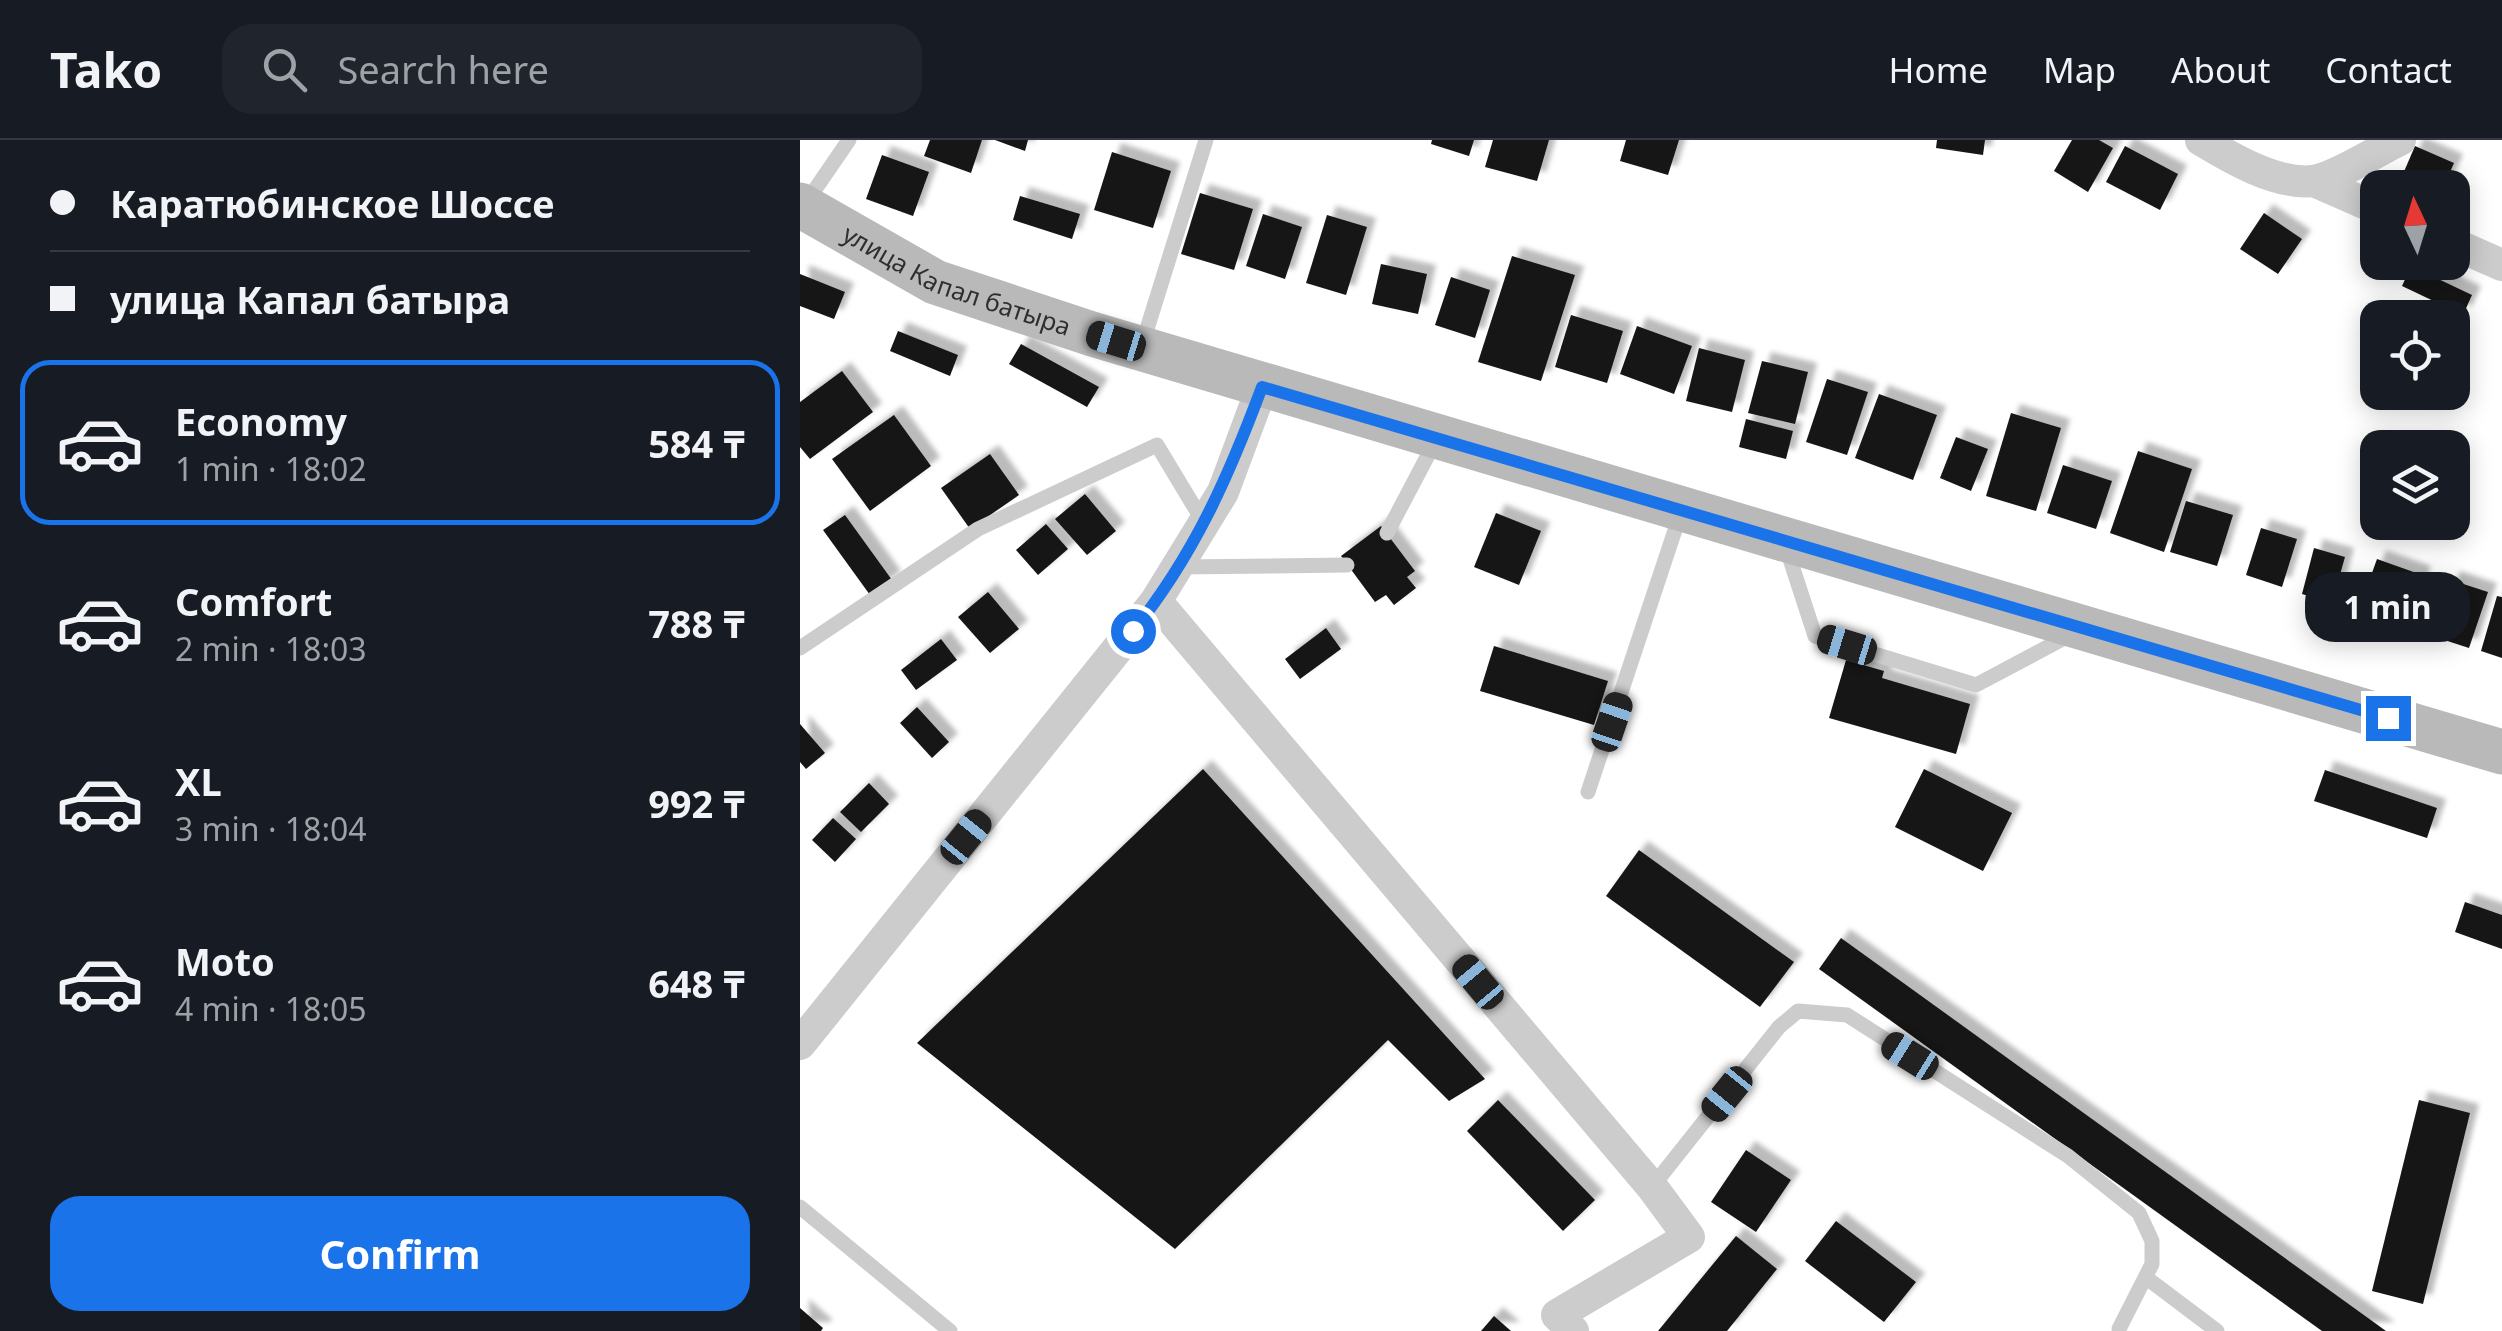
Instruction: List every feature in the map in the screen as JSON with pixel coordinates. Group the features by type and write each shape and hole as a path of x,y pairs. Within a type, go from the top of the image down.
{"main road":[{"name":"улица Капал батыра","path":"802,206 935,282 1140,349 2502,752"}],"street":[{"path":"2201,140 2249,165 2314,181 2360,201"},
{"path":"2314,181 2400,140"},
{"path":"2470,251 2502,265"},
{"path":"800,1044 1156,601 1222,492 1262,387"},
{"path":"1156,601 1652,1186 1689,1237 1557,1315 1574,1331"}],"lane":[{"path":"802,206 849,140"},
{"path":"1140,349 1206,140"},
{"path":"1386,534 1436,439"},
{"path":"800,648 978,529 1156,445 1204,523"},
{"path":"1588,792 1682,511"},
{"path":"1784,541 1815,636 1976,685 2082,629"},
{"path":"1177,567 1348,565"},
{"path":"1652,1186 1779,1027 1798,1011 1820,1010 1846,1016 2068,1156 2139,1213 2152,1241 2148,1278 2120,1328"},
{"path":"800,1207 950,1331"},
{"path":"2148,1278 2216,1331"}],"building":[{"path":"930,140 982,140 971,173 924,156"},
{"path":"995,140 1028,140 1025,151"},
{"path":"1432,140 1474,140 1469,156 1431,144"},
{"path":"1493,140 1549,140 1537,181 1485,167"},
{"path":"1626,140 1679,140 1668,175 1620,161"},
{"path":"1937,140 1985,140 1983,155 1936,148"},
{"path":"2072,140 2099,140 2113,148 2088,192 2054,171"},
{"path":"2125,146 2178,174 2160,210 2106,182"},
{"path":"2415,146 2454,163 2451,170 2405,170"},
{"path":"1112,152 1171,171 1153,228 1094,210"},
{"path":"882,155 929,172 913,216 866,199"},
{"path":"1200,193 1253,209 1234,270 1181,254"},
{"path":"1020,196 1080,214 1072,239 1013,220"},
{"path":"2264,213 2302,239 2278,274 2240,249"},
{"path":"1263,214 1302,227 1285,279 1246,266"},
{"path":"1327,215 1367,227 1346,295 1306,283"},
{"path":"1512,256 1575,275 1541,381 1478,362"},
{"path":"1381,264 1427,274 1418,314 1372,304"},
{"path":"800,274 845,292 834,319 800,306"},
{"path":"1451,277 1490,290 1475,338 1435,325"},
{"path":"2405,280 2440,280 2472,295 2470,300 2431,300 2402,286"},
{"path":"1571,315 1623,331 1607,383 1555,367"},
{"path":"1637,326 1692,346 1674,394 1620,374"},
{"path":"898,331 958,355 950,376 890,351"},
{"path":"1021,344 1099,387 1087,407 1009,364"},
{"path":"1699,348 1745,360 1732,412 1686,401"},
{"path":"1762,361 1808,372 1795,424 1748,413"},
{"path":"842,371 873,412 810,459 800,447 800,402"},
{"path":"1827,379 1868,392 1847,455 1806,442"},
{"path":"1879,394 1937,415 1913,480 1855,458"},
{"path":"2011,413 2061,428 2036,511 1986,496"},
{"path":"894,415 931,466 870,511 832,459"},
{"path":"1746,419 1793,431 1786,459 1739,447"},
{"path":"1956,437 1988,449 1971,491 1940,478"},
{"path":"2138,451 2192,469 2164,552 2110,533"},
{"path":"990,454 1019,495 970,529 941,488"},
{"path":"2063,465 2112,481 2096,529 2047,513"},
{"path":"1085,494 1116,531 1087,555 1055,519"},
{"path":"2186,501 2233,515 2217,566 2170,552"},
{"path":"1496,513 1541,531 1519,585 1474,567"},
{"path":"845,515 892,580 870,595 823,530"},
{"path":"1046,524 1068,549 1038,575 1016,550"},
{"path":"1381,526 1415,571 1407,577 1416,588 1394,605 1386,595 1375,602 1341,556"},
{"path":"2261,528 2297,539 2282,587 2246,575"},
{"path":"2314,548 2345,557 2332,603 2302,594"},
{"path":"2377,559 2422,575 2403,628 2358,612"},
{"path":"2451,580 2488,592 2469,648 2432,636"},
{"path":"988,592 1019,629 990,653 958,617"},
{"path":"2497,596 2502,597 2502,658 2481,651"},
{"path":"1326,628 1341,649 1300,679 1285,659"},
{"path":"941,639 957,660 916,690 901,670"},
{"path":"1494,646 1608,681 1594,725 1480,691"},
{"path":"1846,660 1884,671 1882,678 1970,704 1956,754 1829,718"},
{"path":"917,707 949,742 932,758 900,723"},
{"path":"800,724 825,753 806,769 800,762"},
{"path":"1203,769 1485,1079 1449,1101 1388,1040 1175,1249 917,1043"},
{"path":"1924,769 2012,813 1983,871 1895,827"},
{"path":"2325,770 2437,808 2427,838 2314,801"},
{"path":"869,783 889,804 861,832 840,812"},
{"path":"833,818 856,839 835,862 812,840"},
{"path":"1639,850 1794,962 1760,1007 1606,896"},
{"path":"2465,902 2502,915 2502,949 2455,932"},
{"path":"1841,938 2386,1331 2322,1331 1819,969"},
{"path":"1498,1100 1595,1200 1563,1231 1467,1131"},
{"path":"2419,1100 2470,1113 2423,1304 2372,1291"},
{"path":"1746,1150 1791,1180 1756,1232 1711,1202"},
{"path":"1836,1221 1916,1282 1884,1322 1805,1261"},
{"path":"1736,1236 1777,1269 1727,1331 1658,1331"},
{"path":"800,1308 823,1328 821,1331 800,1331"},
{"path":"1494,1316 1511,1331 1481,1331"}],"route":[{"path":"1133,631 1156,601 1222,492 1262,387 2388,718"}]}
